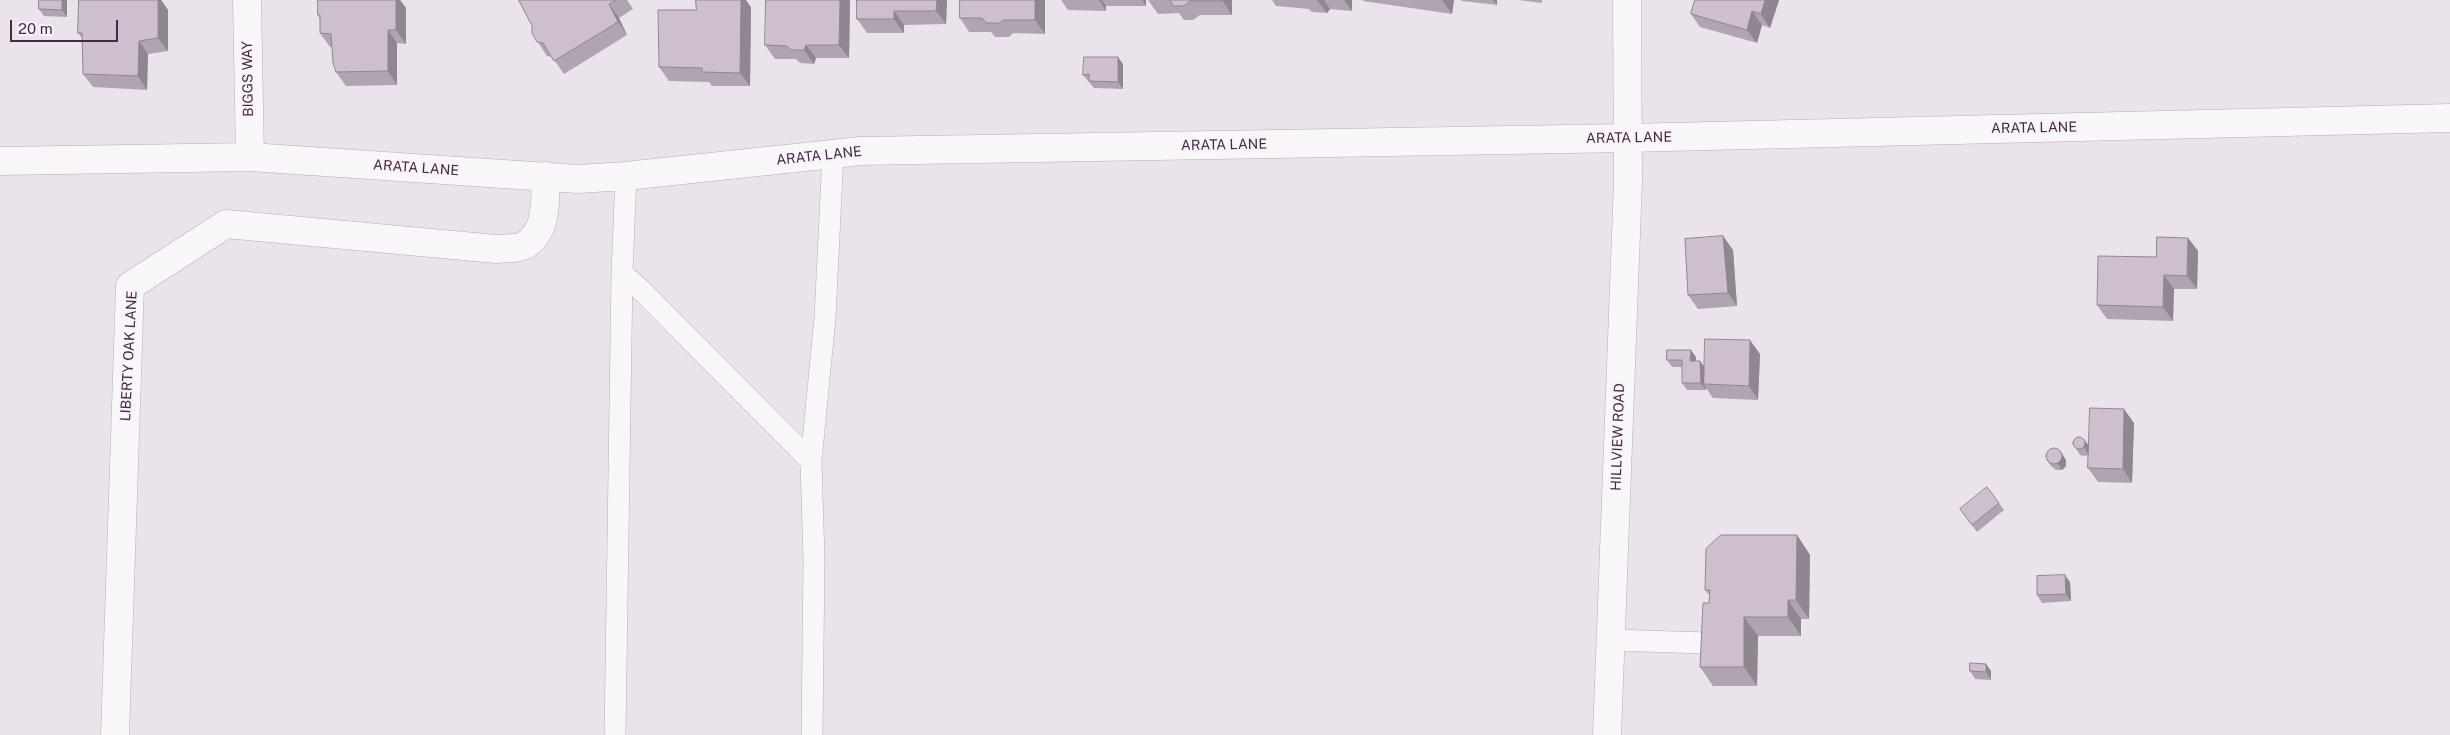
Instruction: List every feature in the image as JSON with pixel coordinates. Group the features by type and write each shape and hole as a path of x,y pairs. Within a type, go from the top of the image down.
{"street":[{"name":"BIGGS WAY","path":"247,0 250,157"},
{"name":"HILLVIEW ROAD","path":"1607,735 1628,138 1627,0"},
{"name":"ARATA LANE","path":"0,161 250,157 578,178 626,176 861,151 1628,138 2450,118"},
{"name":"LIBERTY OAK LANE","path":"115,735 130,286 226,224 496,249 522,246 538,234 544,216 546,176"}],"lane":[{"path":"812,735 814,559 811,461 826,318 832,154"},
{"path":"615,735 622,273 626,176"},
{"path":"622,273 811,461"},
{"path":"1610,640 1707,643"}],"building":[{"path":"39,0 62,0 62,10 39,9"},
{"path":"79,0 158,0 158,38 139,41 138,76 83,74 82,33 78,33"},
{"path":"318,0 396,0 396,30 388,30 388,71 336,72 333,63 331,34 320,33"},
{"path":"519,0 616,0 609,4 618,22 554,61 543,43 537,42 532,33 532,26"},
{"path":"696,0 741,0 740,73 702,72 702,68 659,67 658,10 696,10"},
{"path":"766,0 840,0 839,45 806,45 804,50 791,50 787,46 765,45"},
{"path":"857,0 937,0 936,11 894,11 894,19 857,19"},
{"path":"960,0 1035,0 1035,20 1003,20 1000,23 986,23 982,18 960,18"},
{"path":"1170,0 1223,1 1190,1 1184,6 1174,6"},
{"path":"1695,0 1765,0 1761,14 1752,11 1747,30 1691,14"},
{"path":"1084,57 1118,57 1118,82 1089,81 1089,74 1083,75"},
{"path":"1723,236 1728,293 1688,295 1685,239"},
{"path":"2157,237 2188,238 2187,276 2164,275 2163,307 2097,305 2098,256 2156,257"},
{"path":"1705,339 1750,340 1749,386 1704,384"},
{"path":"1667,350 1691,350 1690,361 1700,361 1701,383 1682,383 1682,360 1667,360"},
{"path":"2090,408 2124,409 2123,469 2088,468"},
{"path":"2077,437 2081,437 2085,443 2081,449 2077,449 2073,445 2073,441"},
{"path":"2054,448 2062,456 2054,464 2046,456"},
{"path":"1987,487 1999,503 1972,525 1960,509"},
{"path":"1721,535 1797,535 1796,600 1788,600 1788,617 1744,617 1744,667 1700,667 1703,603 1709,603 1710,590 1705,590 1706,549"},
{"path":"2065,575 2066,594 2037,595 2037,576"},
{"path":"1970,663 1986,664 1986,672 1970,671"}]}
